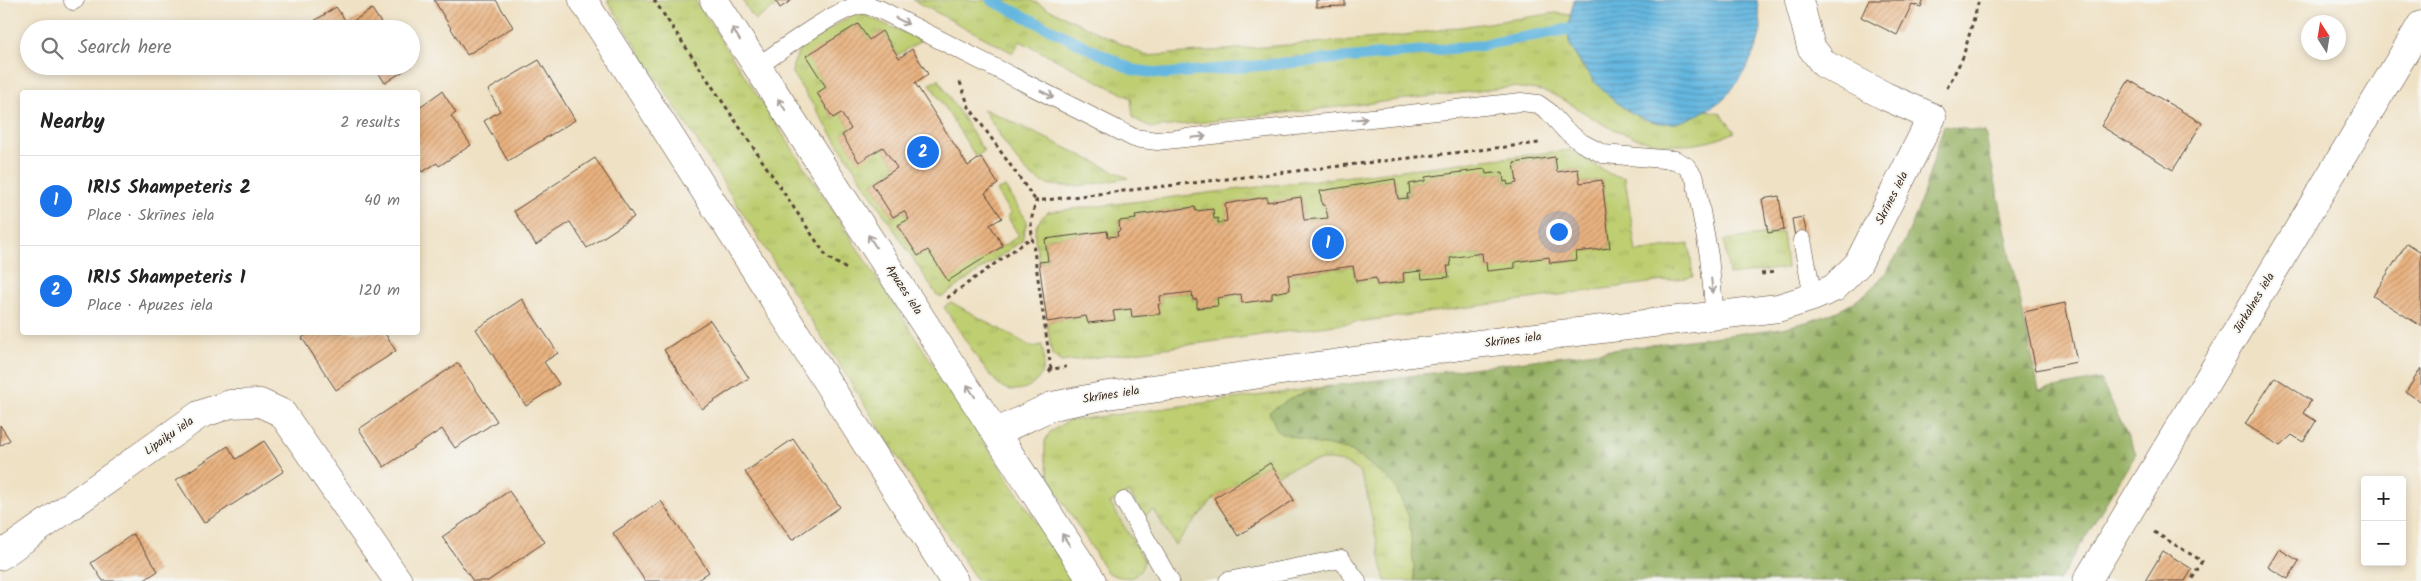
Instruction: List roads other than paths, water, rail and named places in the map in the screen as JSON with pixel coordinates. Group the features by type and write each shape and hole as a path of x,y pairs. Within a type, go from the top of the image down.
{"street":[{"path":"583,0 951,580"},
{"name":"Apuzes iela","path":"714,0 997,432 1092,581"},
{"name":"Skrīnes iela","path":"997,432 1052,406 1108,395 1477,344 1778,308 1834,288 1858,264 1932,117 1885,96 1824,64 1811,48 1799,0"},
{"name":"Jūrkalnes iela","path":"2087,581 2421,25"},
{"name":"Lipaiķu iela","path":"0,556 198,415 230,404 260,402 282,413 398,581"}],"lane":[{"path":"757,67 796,40 849,8 863,5 879,9 1134,138 1156,141 1521,102 1538,104 1576,138 1603,154 1675,160 1686,166 1695,178 1712,282 1715,316"},
{"path":"1802,240 1812,297"},
{"path":"1124,501 1170,581"},
{"path":"1228,581 1341,558 1356,581"}],"water":[{"path":"1574,0 1757,0 1761,30 1755,51 1746,68 1736,84 1721,101 1687,119 1675,123 1660,123 1631,113 1618,104 1606,94 1586,70 1569,41 1569,26"}],"waterway":[{"path":"991,0 1133,70 1165,74 1477,46 1569,29"}],"place":[{"name":"IRIS Shampeteris 1","path":"923,152"},
{"name":"IRIS Shampeteris 2","path":"1328,243"}]}
